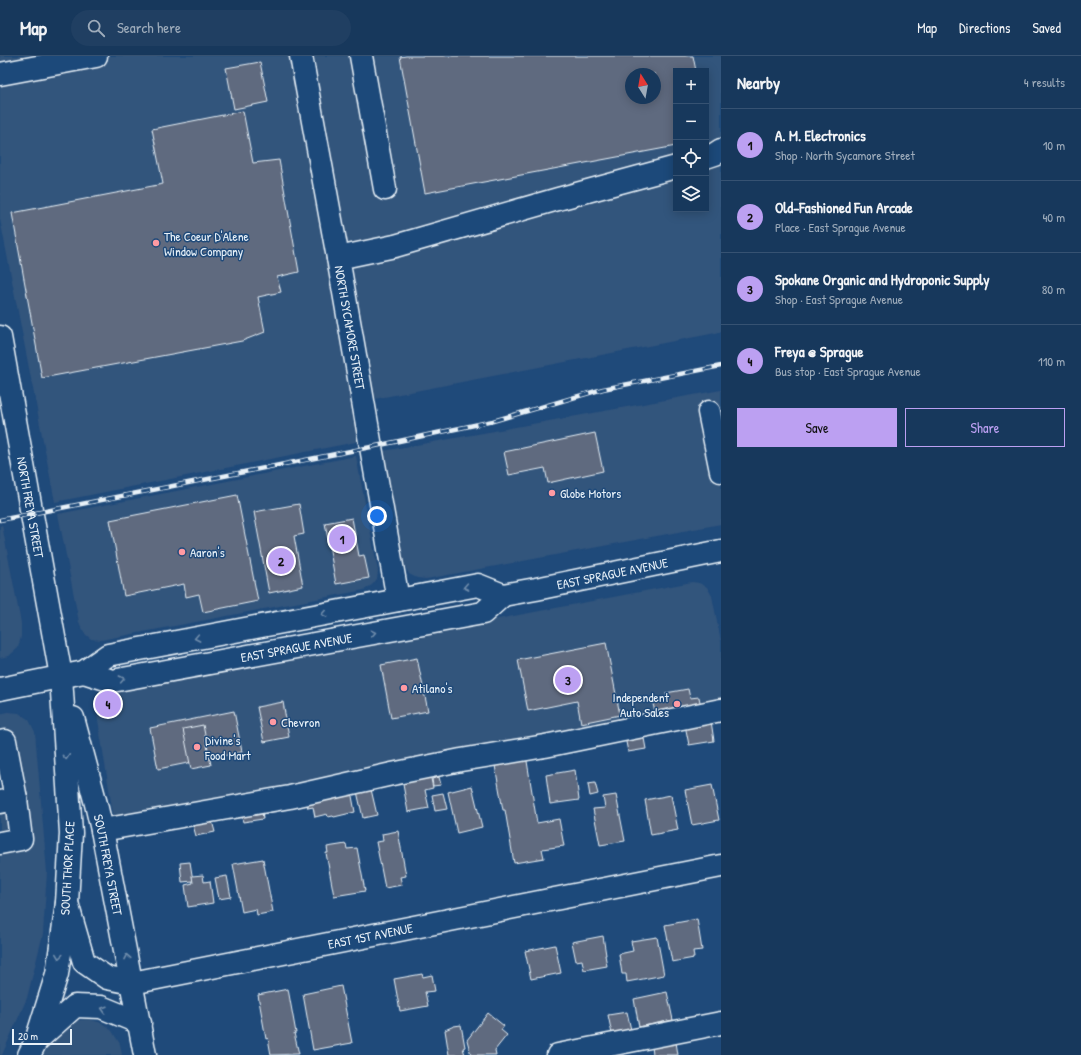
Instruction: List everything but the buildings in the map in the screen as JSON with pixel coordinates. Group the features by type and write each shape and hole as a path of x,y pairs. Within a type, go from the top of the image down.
{"main road":[{"path":"0,74 96,56"},
{"name":"NORTH SYCAMORE STREET","path":"301,56 398,600"},
{"path":"361,56 385,189"},
{"path":"709,156 721,150"},
{"path":"338,258 395,246 673,168"},
{"name":"NORTH FREYA STREET","path":"0,337 2,361 61,676"},
{"path":"709,412 721,472"},
{"name":"EAST SPRAGUE AVENUE","path":"0,689 84,672 108,655 398,600 478,585 503,595 536,590 721,553"},
{"name":"EAST SPRAGUE AVENUE","path":"84,672 112,681 483,614 503,595"},
{"name":"SOUTH FREYA STREET","path":"61,676 102,830 146,1055"},
{"name":"SOUTH THOR PLACE","path":"32,1048 57,974 67,903 71,833 61,676"},
{"path":"102,830 290,797 453,762 545,746 721,710"},
{"path":"0,742 5,741 8,801 21,839 0,843"},
{"name":"EAST 1ST AVENUE","path":"67,903 84,962 107,978 132,983 721,866"},
{"path":"32,1048 75,1006 101,1007 140,1023"},
{"path":"558,1055 721,1024"}],"shaded area":[{"path":"0,56 721,56 721,332 374,399 381,437 55,502 0,219"},
{"path":"721,390 721,524 426,579 417,578 409,574 404,565 383,451"},
{"path":"356,456 378,571 377,579 372,585 364,590 101,640 91,639 84,633 79,622 58,514"},
{"path":"2,525 21,623 21,637 18,648 9,656 0,658 0,526"},
{"path":"692,582 699,583 707,587 712,596 721,641 721,714 116,833 97,714 100,703 107,696 116,692"},
{"path":"8,712 19,713 29,720 35,732 47,872 43,934 27,998 2,1055 0,1055 0,714"},
{"path":"88,1019 102,1023 112,1031 120,1044 122,1055 43,1055 54,1034 72,1021"}],"railway":[{"path":"0,520 371,447 493,421 603,389 721,366"}],"place":[{"name":"The Coeur D'Alene Window Company","path":"156,243"},
{"name":"Globe Motors","path":"552,493"},
{"name":"A. M. Electronics","path":"342,539"},
{"name":"Aaron's","path":"182,552"},
{"name":"Old-Fashioned Fun Arcade","path":"281,561"},
{"name":"Spokane Organic and Hydroponic Supply","path":"568,680"},
{"name":"Atilano's","path":"404,688"},
{"name":"Freya @ Sprague","path":"108,704"},
{"name":"Independent Auto Sales","path":"677,704"},
{"name":"Chevron","path":"273,722"},
{"name":"Divine's Food Mart","path":"197,747"}]}
